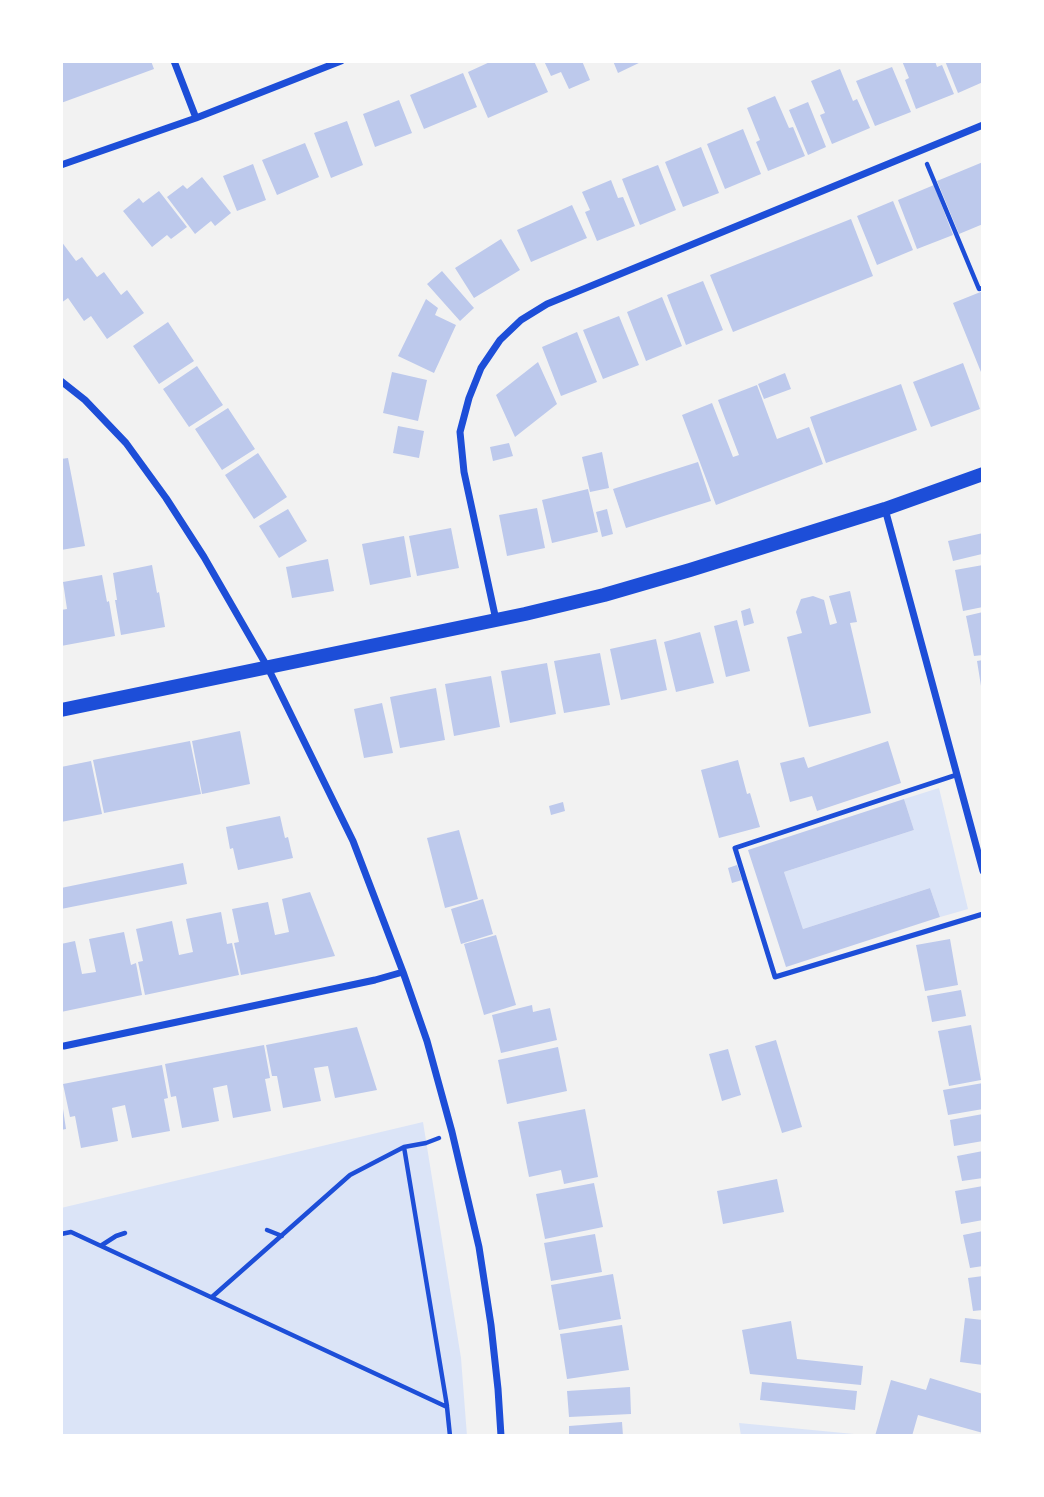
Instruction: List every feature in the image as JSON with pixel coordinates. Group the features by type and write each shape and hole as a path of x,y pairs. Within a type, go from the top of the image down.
{"main road":[{"path":"61,710 604,596 885,509 983,474"}],"street":[{"path":"174,61 196,118"},
{"path":"61,165 196,118 341,61"},
{"path":"496,620 464,472 460,432 481,368 500,340 521,320 547,304 983,125"},
{"path":"61,380 85,400 126,443 204,557 268,667 353,841 404,972 427,1041 452,1132 481,1260 491,1325 501,1436"},
{"path":"885,509 983,871"},
{"path":"63,1048 404,972"}],"lane":[{"path":"956,775 735,848 775,977 983,914"}],"path":[{"path":"922,150 979,289 983,288"},
{"path":"212,1297 350,1175 404,1147 426,1143 452,1132"},
{"path":"404,1147 450,1436"},
{"path":"267,1230 282,1236"},
{"path":"61,1234 71,1232 447,1407"},
{"path":"101,1246 125,1233"}],"shaded area":[{"path":"939,788 968,909 940,917 930,888 803,929 784,872 914,830 904,799"},
{"path":"423,1122 461,1358 467,1436 61,1436 61,1208"},
{"path":"739,1423 854,1434 854,1436 741,1436"}],"building":[{"path":"61,61 151,61 154,69 61,103"},
{"path":"492,61 534,61 548,92 488,118 468,72"},
{"path":"544,61 582,61 590,80 569,89 561,72 551,76"},
{"path":"613,61 643,61 618,73"},
{"path":"902,61 935,61 937,67 942,65 954,94 916,109 905,80 909,78"},
{"path":"945,61 983,61 983,82 958,93"},
{"path":"892,67 911,112 875,126 856,81"},
{"path":"840,69 853,101 857,99 870,128 832,144 820,115 825,113 811,81"},
{"path":"463,73 477,107 424,129 410,95"},
{"path":"775,96 789,128 793,127 805,156 768,171 756,142 760,140 747,108"},
{"path":"399,100 412,133 375,147 363,114"},
{"path":"808,102 826,147 808,155 789,110"},
{"path":"347,121 363,165 331,178 314,133"},
{"path":"743,129 761,174 725,189 707,144"},
{"path":"305,143 319,177 277,195 262,160"},
{"path":"701,147 719,193 683,207 665,162"},
{"path":"983,162 983,224 959,234 937,181"},
{"path":"253,164 266,200 237,211 223,176"},
{"path":"658,165 676,210 640,225 622,179"},
{"path":"202,177 231,213 215,226 211,221 195,234 167,197 183,185 187,189"},
{"path":"611,180 618,198 623,197 635,226 597,241 585,212 590,210 582,192"},
{"path":"934,185 953,235 917,249 898,200"},
{"path":"159,191 187,227 171,239 167,235 152,247 123,211 139,198 143,203"},
{"path":"893,201 913,250 877,265 857,216"},
{"path":"572,205 587,238 531,262 517,230"},
{"path":"851,219 873,276 733,332 710,275"},
{"path":"501,239 520,270 474,298 455,268"},
{"path":"61,241 76,261 82,257 97,277 104,272 121,295 127,290 144,313 107,339 91,316 84,321 68,298 61,303"},
{"path":"442,271 474,308 460,321 427,284"},
{"path":"703,281 723,330 686,345 667,295"},
{"path":"983,291 983,377 953,303"},
{"path":"662,297 682,346 646,361 627,312"},
{"path":"426,299 438,308 435,315 456,325 434,373 398,356"},
{"path":"619,316 639,365 603,379 583,330"},
{"path":"168,322 194,361 159,384 133,346"},
{"path":"577,332 597,382 561,396 542,347"},
{"path":"538,362 557,404 515,437 496,395"},
{"path":"963,363 980,409 931,427 913,382"},
{"path":"197,366 223,405 189,427 163,389"},
{"path":"392,372 427,380 418,421 383,413"},
{"path":"785,373 791,389 764,399 758,384"},
{"path":"901,384 917,430 826,463 810,417"},
{"path":"757,385 777,439 809,427 823,464 716,505 682,415 712,403 733,457 739,455 718,400"},
{"path":"228,408 255,449 222,470 195,429"},
{"path":"398,426 424,431 419,458 393,453"},
{"path":"509,443 513,456 493,461 490,447"},
{"path":"602,452 609,488 590,492 582,457"},
{"path":"258,453 287,497 254,519 225,475"},
{"path":"68,458 85,546 61,550 61,459"},
{"path":"698,462 711,501 626,528 613,489"},
{"path":"588,489 598,532 552,543 542,500"},
{"path":"537,508 545,548 507,556 499,515"},
{"path":"288,509 307,541 279,558 259,526"},
{"path":"607,509 613,534 602,537 596,512"},
{"path":"451,528 459,568 417,576 409,536"},
{"path":"983,533 982,554 953,561 948,541"},
{"path":"404,536 411,577 370,585 362,544"},
{"path":"328,559 334,591 292,598 286,567"},
{"path":"152,565 165,627 121,635 113,573"},
{"path":"983,565 983,607 963,611 955,570"},
{"path":"102,575 115,636 61,646 61,610 67,609 63,582"},
{"path":"850,591 857,622 850,623 871,713 809,727 787,637 802,633 796,612 801,599 813,596 824,600 830,625 837,623 829,596"},
{"path":"750,608 754,623 744,626 741,611"},
{"path":"983,612 983,655 974,656 966,616"},
{"path":"737,620 750,671 726,677 714,626"},
{"path":"700,632 714,683 676,692 664,642"},
{"path":"656,639 667,690 621,700 610,649"},
{"path":"600,653 610,705 564,713 554,661"},
{"path":"983,660 983,686 981,686 977,661"},
{"path":"547,663 556,714 510,723 501,671"},
{"path":"491,676 500,727 454,736 445,684"},
{"path":"436,688 445,740 400,748 390,697"},
{"path":"382,703 393,753 364,758 354,709"},
{"path":"240,731 250,784 202,794 192,741"},
{"path":"190,741 201,794 104,813 93,760"},
{"path":"888,741 901,783 817,811 812,796 790,802 780,763 804,757 808,768"},
{"path":"738,760 760,827 719,838 701,770"},
{"path":"91,761 102,814 61,822 61,767"},
{"path":"904,799 914,830 784,872 803,929 930,888 940,917 786,967 748,850"},
{"path":"563,802 565,811 551,815 549,806"},
{"path":"280,816 293,858 238,870 226,827"},
{"path":"459,830 478,899 445,908 427,838"},
{"path":"183,863 187,884 61,909 61,888"},
{"path":"737,865 742,880 732,883 728,868"},
{"path":"310,892 335,956 241,975 234,943 239,942 232,909 268,902 275,935 289,932 282,899"},
{"path":"483,899 493,934 461,944 451,909"},
{"path":"221,912 227,944 232,943 239,975 145,995 138,962 143,961 136,929 172,921 179,955 193,952 186,919"},
{"path":"124,932 131,965 136,963 142,995 61,1012 61,944 75,941 82,974 96,972 89,939"},
{"path":"496,935 516,1005 484,1015 464,944"},
{"path":"950,939 958,985 925,991 916,945"},
{"path":"961,990 966,1016 932,1022 927,996"},
{"path":"532,1005 533,1012 550,1008 557,1040 501,1053 492,1015"},
{"path":"971,1025 981,1080 949,1086 938,1031"},
{"path":"357,1027 377,1090 335,1098 328,1066 314,1068 321,1101 283,1108 277,1076 272,1076 266,1045"},
{"path":"776,1040 802,1127 782,1133 755,1046"},
{"path":"264,1045 270,1078 265,1079 271,1111 233,1118 227,1085 213,1088 219,1121 182,1128 176,1096 171,1097 165,1064"},
{"path":"558,1047 567,1091 507,1104 498,1060"},
{"path":"728,1049 741,1095 722,1101 709,1054"},
{"path":"162,1065 168,1098 164,1099 170,1131 132,1138 125,1105 112,1108 118,1141 81,1148 75,1116 70,1117 63,1084"},
{"path":"983,1083 983,1109 948,1115 943,1090"},
{"path":"61,1109 66,1129 61,1130"},
{"path":"585,1109 598,1177 564,1184 561,1170 529,1177 518,1122"},
{"path":"983,1114 983,1141 954,1146 950,1120"},
{"path":"983,1151 983,1178 962,1181 957,1156"},
{"path":"777,1179 784,1212 723,1224 717,1191"},
{"path":"594,1183 603,1227 545,1239 536,1194"},
{"path":"983,1186 983,1220 961,1224 955,1191"},
{"path":"983,1231 983,1266 970,1268 963,1235"},
{"path":"595,1234 602,1272 551,1281 544,1243"},
{"path":"613,1274 621,1319 559,1330 551,1285"},
{"path":"983,1276 983,1310 973,1311 968,1278"},
{"path":"965,1318 983,1320 983,1365 960,1362"},
{"path":"791,1321 797,1359 863,1366 861,1385 750,1374 742,1330"},
{"path":"622,1325 629,1370 567,1379 560,1334"},
{"path":"930,1378 983,1394 983,1433 918,1415 912,1436 875,1436 891,1380 926,1390"},
{"path":"762,1382 857,1391 855,1410 760,1400"},
{"path":"630,1387 631,1414 569,1417 567,1391"},
{"path":"622,1422 623,1436 569,1436 569,1426"}]}
